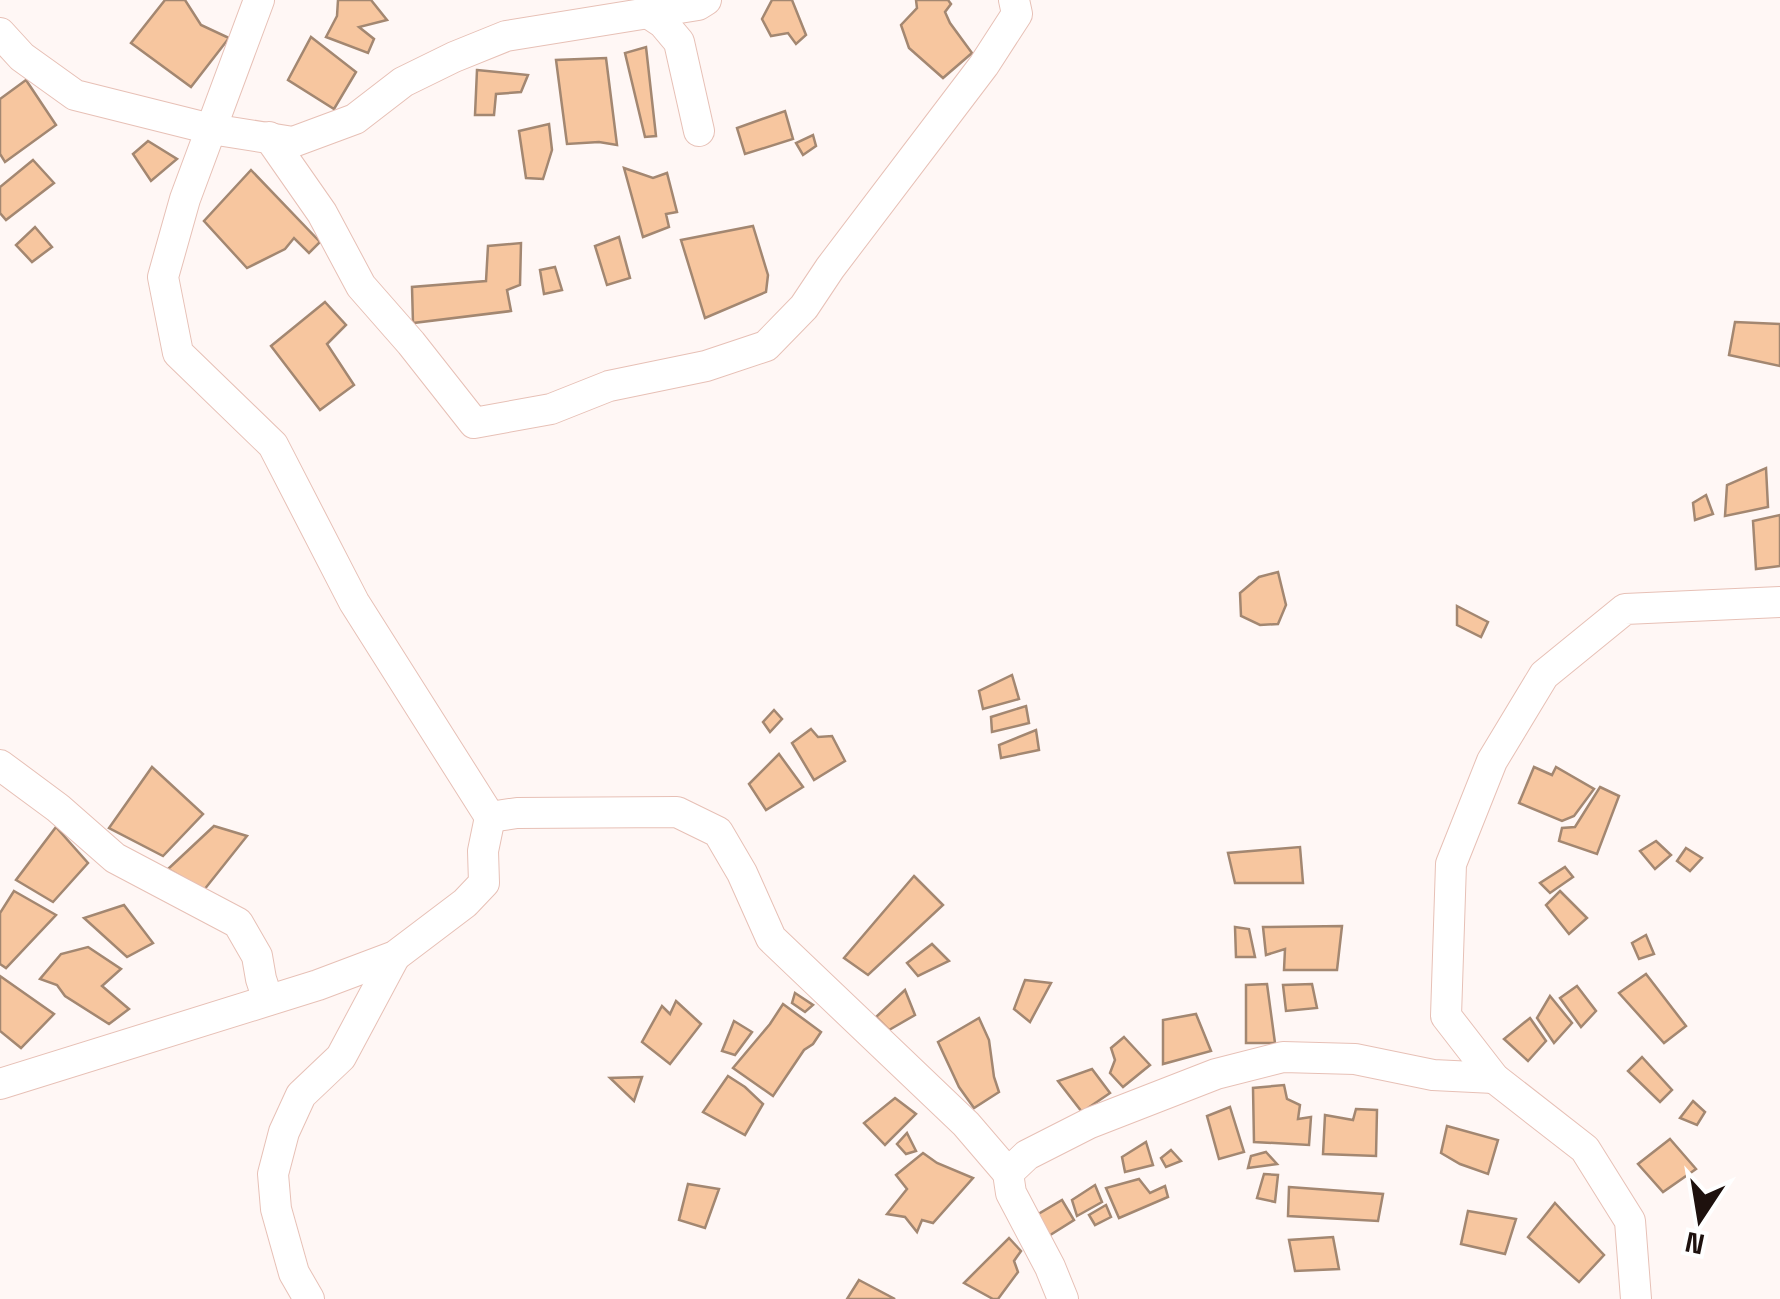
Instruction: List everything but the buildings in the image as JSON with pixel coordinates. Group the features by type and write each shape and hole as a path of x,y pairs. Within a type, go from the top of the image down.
{"street":[{"path":"0,1084 395,956 466,902 484,883 483,852 490,818 354,602 273,445 178,354 163,277 184,200 260,0"},
{"path":"0,32 22,57 74,95 211,129 293,142 354,119 403,82 506,36 698,5 706,0"},
{"path":"269,138 322,213 361,286 474,423 551,408 610,386 706,366 766,346 804,307 984,65 1017,14 1014,0"},
{"path":"648,13 679,42 699,131"},
{"path":"1636,1299 1630,1221 1586,1150 1494,1078 1446,1016 1451,864 1492,762 1544,675 1625,609 1780,602"},
{"path":"0,765 58,808 115,858 238,923 257,956 268,1000"},
{"path":"490,818 517,813 677,812 718,832 772,938 966,1124 1008,1173 1012,1193 1063,1299"},
{"path":"310,1299 294,1273 276,1209 273,1174 300,1095 341,1057 395,956"},
{"path":"1008,1173 1026,1156 1090,1123 1216,1074 1283,1057 1355,1059 1433,1075 1494,1078"}]}
